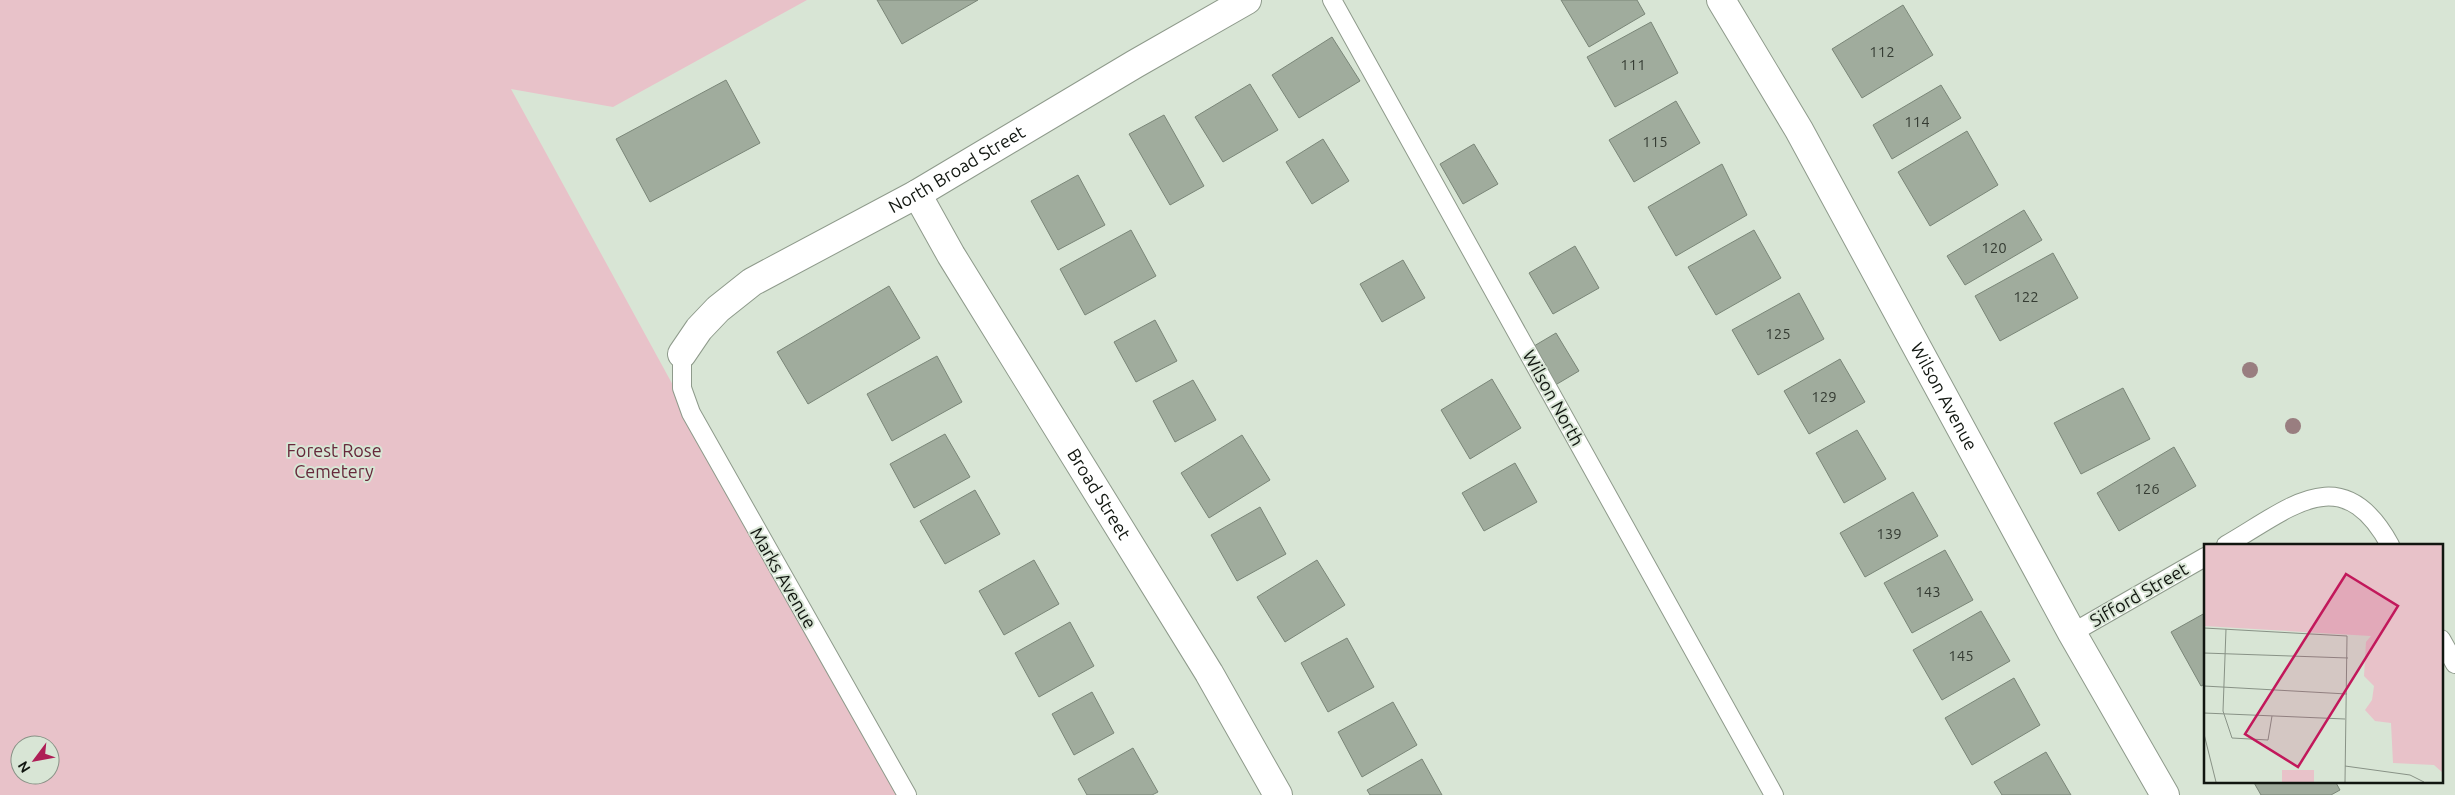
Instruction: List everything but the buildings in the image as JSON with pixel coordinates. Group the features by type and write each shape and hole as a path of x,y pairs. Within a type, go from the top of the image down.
{"street":[{"name":"North Broad Street","path":"682,354 699,329 718,309 752,282 917,194 1246,0"},
{"name":"Wilson Avenue","path":"1722,0 1800,130 2072,633 2165,795"},
{"name":"Broad Street","path":"917,194 951,255 1210,673 1278,795"}],"lane":[{"name":"Wilson North","path":"1332,0 1774,795"},
{"name":"Marks Avenue","path":"682,354 682,388 706,441 906,795"},
{"path":"2228,544 2307,499 2331,495 2361,506 2380,526 2389,544"},
{"name":"Sifford Street","path":"2072,633 2204,558"},
{"path":"2442,641 2455,664"}],"green space":[{"name":"Forest Rose Cemetery","path":"0,0 807,0 613,107 511,89 897,795 0,795"}]}
